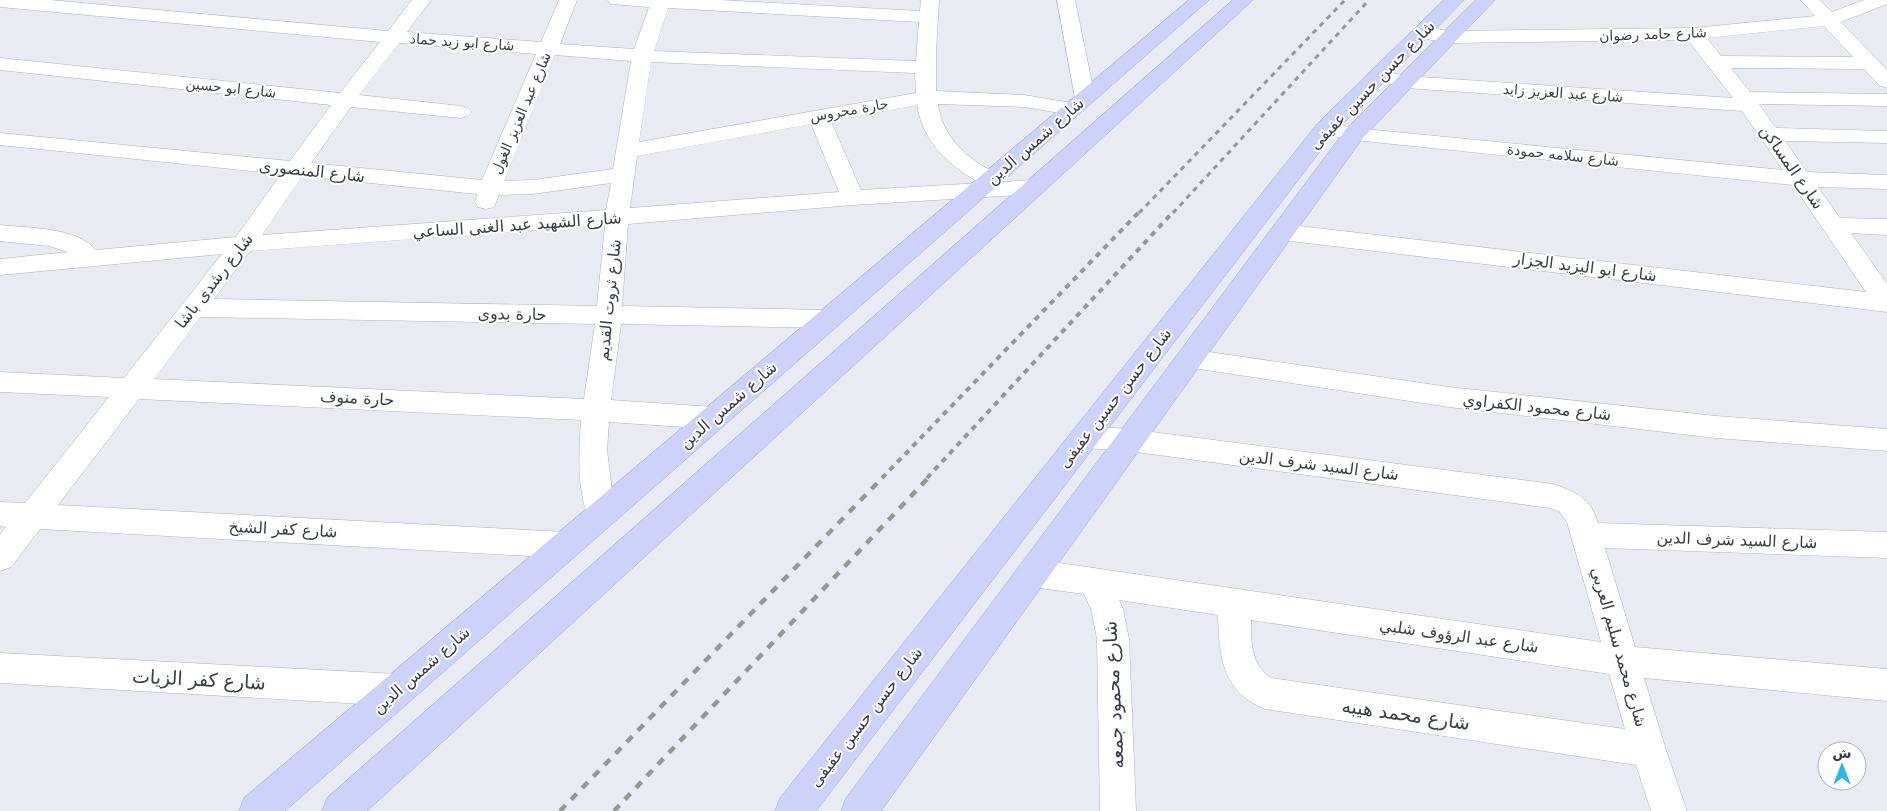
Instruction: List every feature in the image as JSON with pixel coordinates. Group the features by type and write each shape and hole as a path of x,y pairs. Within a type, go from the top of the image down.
{"street":[{"name":"شارع رشدى باشا","path":"0,558 244,244 345,100 422,0"},
{"name":"شارع عبد العزيز الغول","path":"478,228 490,188 568,0"},
{"path":"617,0 930,8 925,67 927,97 934,129 941,141 985,184"},
{"path":"1066,0 1079,104"},
{"name":"شارع شمس الدين","path":"257,811 1200,0"},
{"name":"شارع شمس الدين","path":"340,811 1244,0"},
{"name":"شارع حسن حسين عفيفى","path":"793,811 1326,128 1455,0"},
{"name":"شارع حسن حسين عفيفى","path":"859,811 1354,134 1486,0"},
{"path":"1810,0 1887,82"},
{"name":"شارع حامد رضوان","path":"1422,33 1450,37 1693,34 1830,20 1880,0"},
{"name":"شارع ابو زيد حماد","path":"0,1 393,37 642,56 925,67"},
{"name":"شارع ثروت القديم","path":"602,514 597,491 593,450 596,410 609,316 617,217 642,56 660,1"},
{"name":"شارع المساكن","path":"1693,34 1746,101 1832,225 1878,278 1887,303"},
{"path":"1716,62 1870,63"},
{"name":"شارع ابو حسين","path":"0,64 461,112"},
{"name":"شارع عبد العزيز زايد","path":"1379,76 1406,82 1746,101 1887,100"},
{"name":"حارة محروس","path":"626,162 818,116 927,97 1079,104"},
{"path":"818,116 853,198"},
{"name":"شارع سلامه حمودة","path":"1326,128 1354,134 1800,179 1887,182"},
{"path":"1769,134 1887,137"},
{"name":"شارع المنصورى","path":"0,139 490,188 533,188 626,162"},
{"name":"شارع الشهيد عبد الغنى الساعي","path":"0,267 244,244 478,228 853,198 985,184 1035,188"},
{"path":"1832,225 1887,227"},
{"name":"شارع ابو اليزيد الجزار","path":"1282,232 1887,303"},
{"path":"0,233 72,243 87,252 90,259"},
{"name":"حارة بدوى","path":"194,308 829,319"},
{"name":"شارع محمود الكفراوي","path":"1189,359 1449,397 1716,426 1887,440"},
{"name":"حارة منوف","path":"0,382 596,410 714,418"},
{"name":"شارع السيد شرف الدين","path":"1084,437 1129,440 1553,496"},
{"name":"شارع محمد سليم العربي","path":"1553,496 1570,503 1581,517 1648,750 1669,811"},
{"name":"شارع كفر الشيخ","path":"0,514 566,545"},
{"name":"شارع السيد شرف الدين","path":"1586,535 1887,545"},
{"name":"شارع عبد الرؤوف شلبي","path":"1032,573 1623,661 1887,685"},
{"name":"شارع محمود جمعه","path":"1094,582 1107,609 1114,640 1118,811"},
{"name":"شارع محمد هيبه","path":"1234,603 1239,667 1245,678 1254,687 1266,693 1648,750"},
{"name":"شارع كفر الزيات","path":"0,668 398,690"}],"railway":[{"path":"1139,213 1345,0"},
{"path":"1173,213 1369,0"},
{"path":"882,478 1140,211"},
{"path":"927,478 1174,211"},
{"path":"560,811 883,477"},
{"path":"614,811 929,477"}]}
